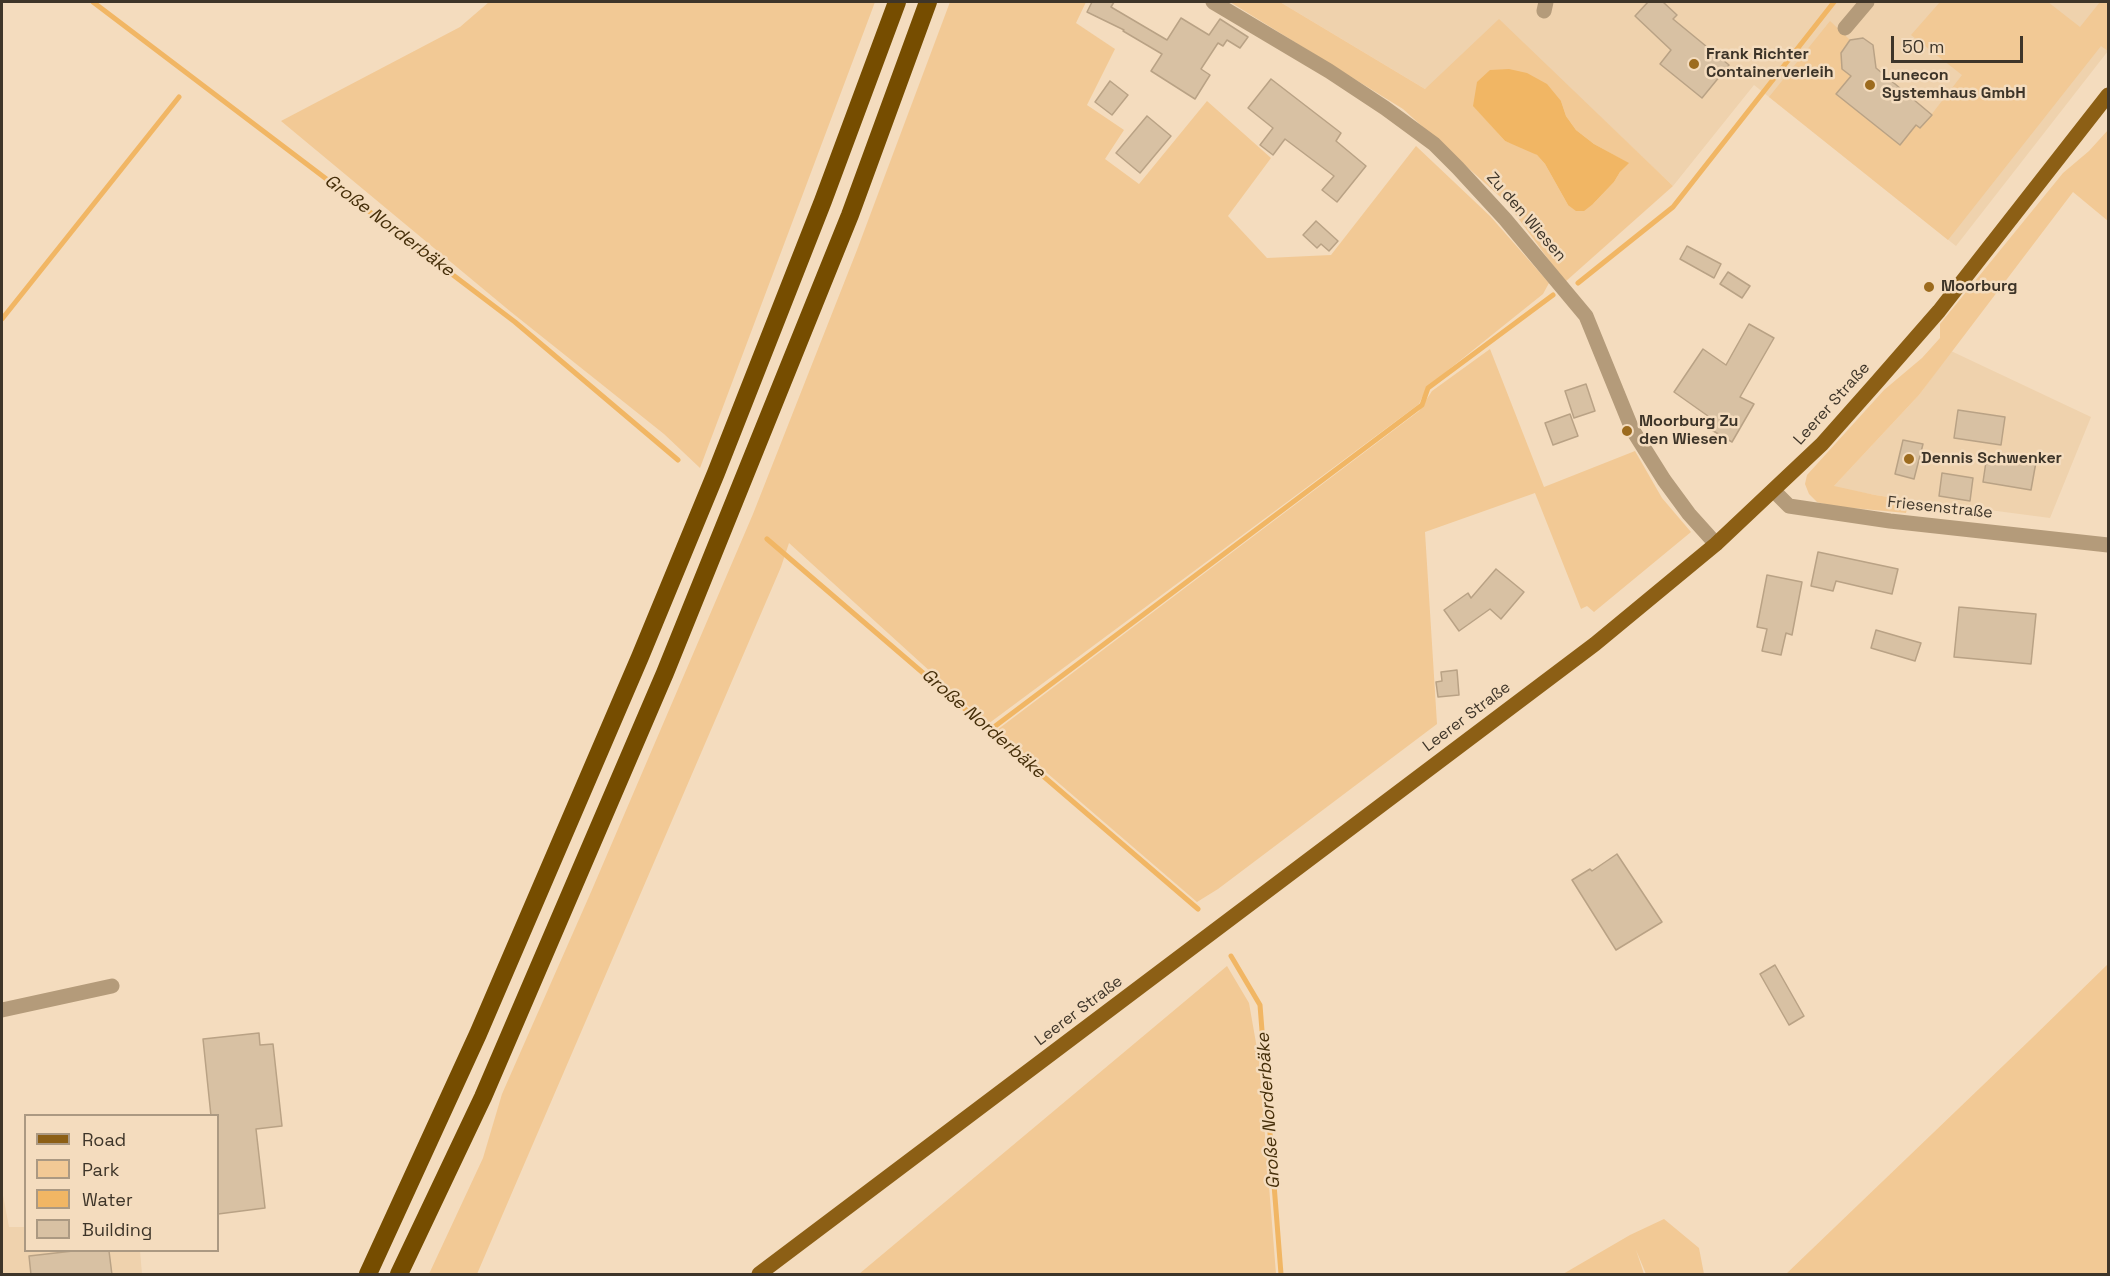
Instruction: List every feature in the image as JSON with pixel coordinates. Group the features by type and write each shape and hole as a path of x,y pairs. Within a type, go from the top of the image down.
{"highway":[{"path":"368,1275 478,1034 640,657 823,201 897,2"},
{"path":"399,1275 483,1097 665,673 850,215 928,2"}],"main road":[{"name":"Leerer Straße","path":"759,1275 1595,644 1716,544 1822,444 1939,311 2109,95"}],"street":[{"name":"Zu den Wiesen","path":"1213,2 1329,71 1385,108 1434,144 1466,176 1586,316 1632,429 1689,514 1716,544"},
{"path":"1845,28 1867,2"},
{"name":"Friesenstraße","path":"1774,491 1789,506 1890,521 2109,545"},
{"path":"2,1010 112,986"}],"shaded area":[{"path":"1280,2 2108,2 2108,51 1956,246 1754,85 1673,186 1545,65 1425,89"},
{"path":"1951,351 2091,417 2050,518 1875,495 1833,487 1919,395"},
{"path":"2,1190 9,1227 24,1227 24,1252 140,1252 142,1274 2,1274"}],"green space":[{"path":"489,2 875,2 700,468 664,434 511,312 281,121 460,27"},
{"path":"950,2 1086,2 1076,23 1115,49 1087,105 1124,130 1105,159 1139,184 1207,101 1271,158 1228,216 1267,258 1331,255 1416,146 1490,216 1549,283 1543,294 1427,387 1419,404 988,724 789,543 781,567 477,1274 429,1274 483,1158 502,1094 753,514 857,250"},
{"path":"1230,2 1280,2 1425,89 1499,19 1673,186 1565,282 1507,203 1403,109","holes":["1561,101 1566,116 1576,130 1594,144 1628,163 1593,204 1568,205 1545,164 1537,155 1505,141 1474,106"]},
{"path":"1940,2 2048,2 2080,27 2100,2 2108,2 2108,51 2101,46 1948,240 1769,97 1830,21 1850,40 1841,53 1842,69 1851,76 1837,94 1900,145 1916,125 1921,128 1962,75 1911,35"},
{"path":"2108,130 2108,221 2073,192 1919,395 1834,486 1909,500 1906,513 1831,506 1817,502 1809,494 1805,484 1807,475 1884,390 1922,358 1940,338 1940,324 2063,173 2089,151"},
{"path":"1490,349 1544,487 1635,451 1662,498 1691,532 1594,612 1587,606 1581,609 1535,493 1425,532 1437,724 1218,889 1197,902 997,730 1419,411 1432,391"},
{"path":"2108,964 2108,1274 1786,1274 2030,1040"},
{"path":"1227,966 1249,1003 1259,1060 1276,1274 859,1274"},
{"path":"1664,1219 1699,1248 1704,1274 1646,1274 1636,1250 1644,1274 1563,1274 1630,1235"}],"water":[{"path":"1509,69 1527,73 1547,84 1561,101 1566,116 1576,130 1594,144 1629,163 1614,182 1584,211 1576,211 1568,205 1545,164 1537,155 1505,141 1473,106 1477,82 1490,70"}],"building":[{"path":"1092,2 1114,2 1111,7 1167,40 1181,18 1209,35 1220,19 1248,37 1240,48 1227,40 1223,46 1218,43 1201,69 1210,75 1195,99 1151,71 1162,54 1124,30 1087,12"},
{"name":"Frank Richter Containerverleih","path":"1648,2 1663,2 1677,15 1673,19 1729,65 1702,98 1660,64 1671,50 1635,16"},
{"name":"Lunecon Systemhaus GmbH","path":"1863,38 1873,45 1876,68 1932,115 1920,128 1916,125 1900,145 1836,94 1851,76 1842,69 1841,53 1850,40"},
{"path":"1271,79 1341,133 1336,141 1366,166 1337,202 1322,190 1334,176 1285,139 1273,155 1260,145 1273,128 1248,108"},
{"path":"1110,81 1128,95 1112,115 1095,102"},
{"path":"1147,116 1171,136 1140,173 1116,153"},
{"path":"1316,221 1338,241 1329,251 1321,244 1317,248 1303,235"},
{"path":"1687,246 1721,264 1714,278 1680,259"},
{"path":"1728,272 1750,286 1742,298 1720,284"},
{"path":"1749,324 1774,338 1740,397 1754,404 1732,442 1710,429 1715,421 1674,392 1703,349 1726,365"},
{"path":"1586,384 1595,411 1574,418 1565,391"},
{"path":"1958,410 2005,417 2001,445 1954,438"},
{"path":"1570,414 1578,436 1553,445 1545,423"},
{"name":"Dennis Schwenker","path":"1903,440 1923,444 1914,479 1895,474"},
{"path":"1987,455 2036,462 2031,490 1983,482"},
{"path":"1942,473 1973,478 1970,501 1939,496"},
{"path":"1818,552 1898,569 1892,594 1836,581 1833,591 1811,586"},
{"path":"1496,569 1524,592 1501,619 1490,609 1459,631 1444,610 1468,593 1471,598"},
{"path":"1767,575 1802,582 1792,635 1786,633 1781,655 1762,651 1767,629 1757,627"},
{"path":"1959,607 2036,614 2031,664 1954,657"},
{"path":"1876,630 1921,643 1915,661 1871,648"},
{"path":"1457,670 1459,695 1438,697 1436,682 1442,681 1441,672"},
{"path":"1617,854 1662,922 1616,950 1572,880 1590,869 1592,871"},
{"path":"1775,965 1804,1016 1789,1025 1760,974"},
{"path":"259,1033 260,1045 273,1044 282,1126 256,1129 265,1208 219,1214 219,1114 211,1114 203,1039"},
{"path":"64,1252 109,1252 112,1275 31,1275 29,1256"}],"waterway":[{"name":"Große Norderbäke","path":"93,2 515,322 678,460"},
{"path":"1578,283 1673,207 1834,2"},
{"path":"2,319 179,97"},
{"path":"990,730 1422,405 1428,388 1553,295"},
{"name":"Große Norderbäke","path":"767,539 1198,909"},
{"name":"Große Norderbäke","path":"1231,956 1260,1005 1281,1274"}],"place":[{"name":"Frank Richter Containerverleih","path":"1694,64"},
{"name":"Lunecon Systemhaus GmbH","path":"1870,85"},
{"name":"Moorburg","path":"1929,287"},
{"name":"Moorburg Zu den Wiesen","path":"1627,431"},
{"name":"Dennis Schwenker","path":"1909,459"}]}
